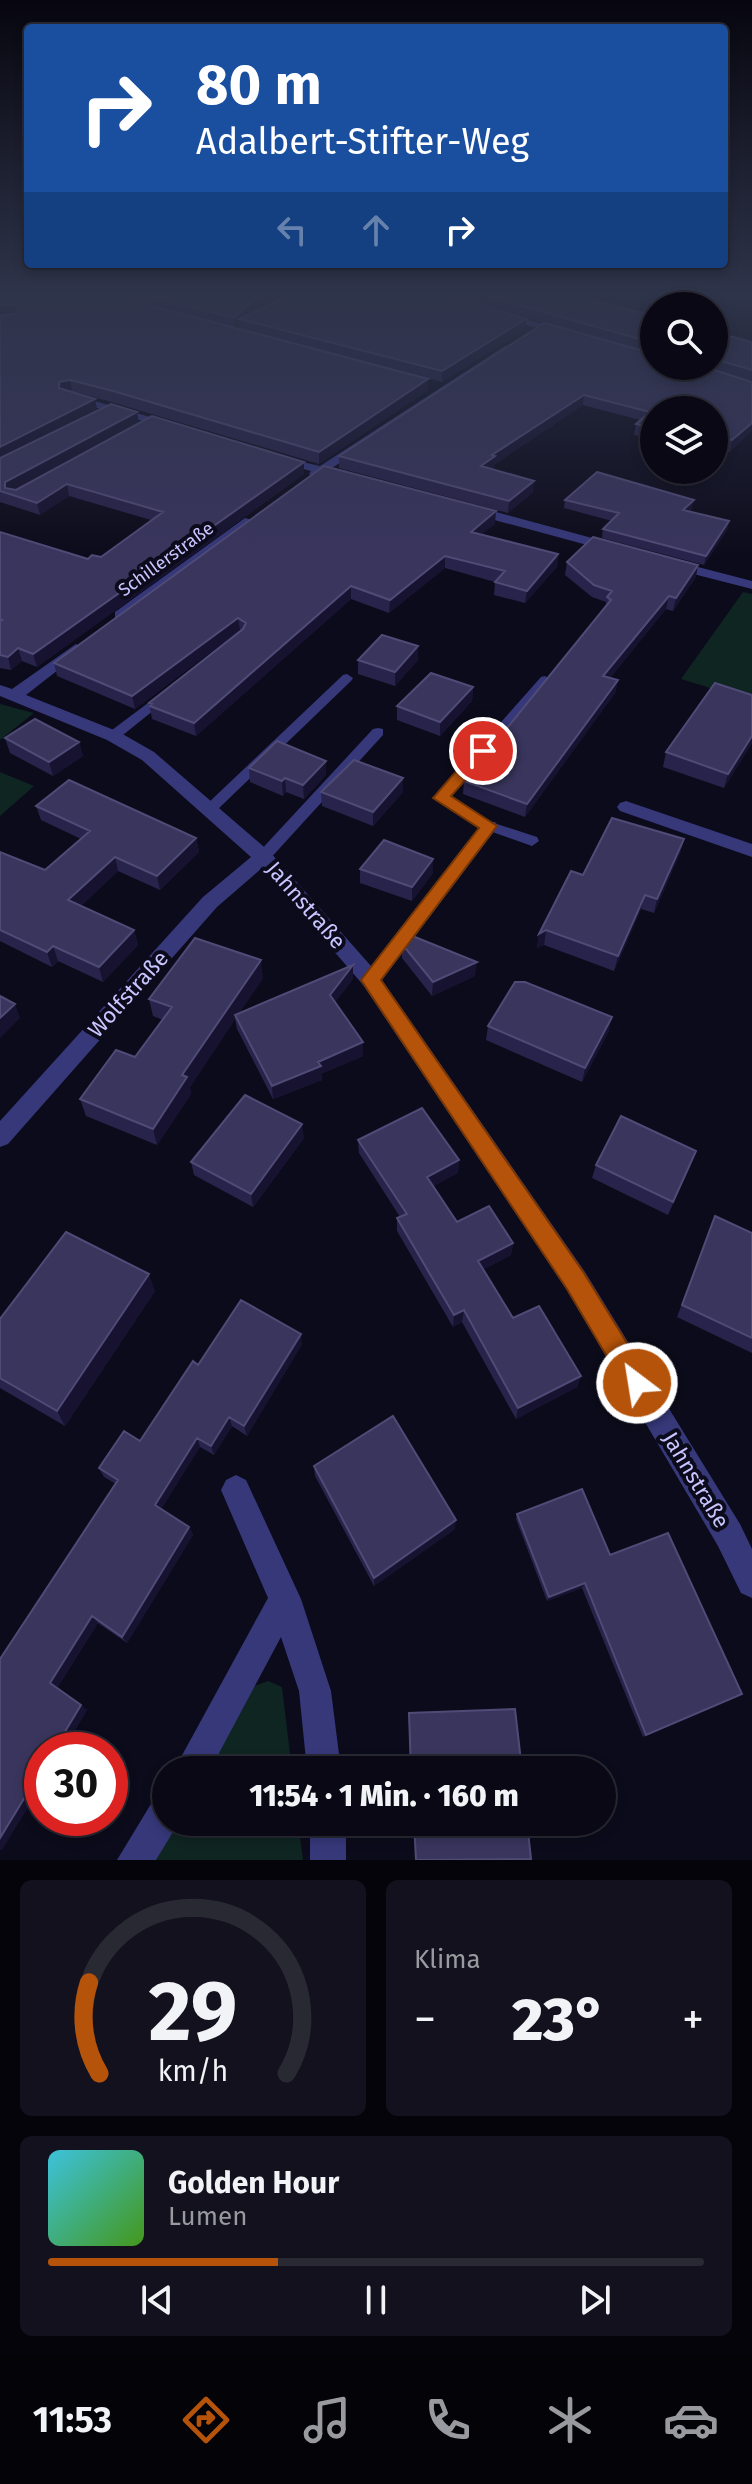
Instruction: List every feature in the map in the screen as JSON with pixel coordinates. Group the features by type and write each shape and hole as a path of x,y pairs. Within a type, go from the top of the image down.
{"street":[{"path":"307,480 441,383"},
{"path":"67,396 183,430"},
{"path":"269,458 354,477"},
{"path":"450,504 625,552"},
{"name":"Schillerstraße","path":"107,625 258,515"},
{"path":"650,559 752,585"},
{"path":"8,692 84,643"},
{"name":"Jahnstraße","path":"8,692 113,736 148,756 211,808 263,857 371,980 576,1281 729,1535 752,1582"},
{"path":"626,807 752,851"},
{"path":"371,980 489,826"},
{"name":"Wolfstraße","path":"0,1137 210,902 263,857"},
{"path":"236,1490 285,1599 315,1691 322,1756"},
{"path":"199,1756 285,1599"},
{"path":"135,1860 152,1833"},
{"path":"328,1836 328,1860"}],"lane":[{"path":"99,416 113,408"},
{"path":"141,429 155,421"},
{"path":"211,808 347,678"},
{"path":"532,841 489,826 441,798 545,680"},
{"path":"113,736 175,686"},
{"path":"263,857 378,732"}],"green space":[{"path":"743,592 752,594 752,701 681,679"},
{"path":"0,704 34,713 0,740"},
{"path":"0,772 34,786 0,816"},
{"path":"268,1681 282,1687 290,1756 209,1756 244,1690"},
{"path":"167,1836 300,1836 303,1860 154,1860"}],"building":[{"path":"0,383 59,383 59,388 95,399 0,447"},
{"path":"81,383 422,383 319,452"},
{"path":"452,383 752,383 752,423 732,440 728,439 728,396 640,396 640,409 584,395 492,455 495,456 481,466 534,481 509,501 339,456"},
{"path":"111,404 137,412 5,482 5,488 16,490 152,416 304,462 33,654 18,648 8,657 0,655 0,532 88,559 92,555 101,557 163,512 67,484 37,503 0,491 0,458"},
{"path":"324,466 496,511 471,532 558,554 527,591 495,582 505,571 445,556 390,600 351,586 194,723 149,703 243,629 246,623 238,618 132,696 54,663"},
{"path":"597,472 694,500 683,510 729,521 706,556 603,529 619,513 565,500"},
{"path":"593,537 698,565 676,598 669,596 603,676 618,680 527,804 464,781 611,600 607,597 612,591 594,585 567,562"},
{"path":"382,635 418,646 395,672 358,660"},
{"path":"431,673 473,687 440,722 397,706"},
{"path":"715,683 752,695 752,736 728,774 666,752"},
{"path":"35,719 79,742 49,762 5,738"},
{"path":"277,741 326,761 303,785 285,778 282,781 249,768"},
{"path":"354,760 403,778 373,812 321,792"},
{"path":"69,780 196,838 157,876 115,857 68,900 134,930 99,967 53,946 47,952 0,930 0,852 45,870 90,831 36,806"},
{"path":"612,818 684,839 657,899 645,895 618,956 546,930 539,934 571,871 583,875"},
{"path":"384,840 433,859 412,887 360,869"},
{"path":"410,935 477,962 433,982 402,944"},
{"path":"195,938 261,960 182,1075 187,1077 153,1129 80,1099 116,1050 135,1057 172,1007 149,999"},
{"path":"353,965 330,995 363,1042 318,1062 321,1066 272,1086 235,1015"},
{"path":"515,982 525,982 612,1017 585,1068 488,1026"},
{"path":"0,996 15,1004 0,1018"},
{"path":"245,1095 302,1124 251,1194 191,1162"},
{"path":"422,1108 459,1160 427,1177 457,1222 489,1206 513,1243 478,1261 513,1318 539,1306 581,1376 518,1408 464,1310 454,1315 397,1218 407,1214 358,1140"},
{"path":"621,1116 696,1151 673,1202 596,1165"},
{"path":"715,1216 752,1233 752,1338 682,1305"},
{"path":"66,1232 149,1274 57,1411 0,1378 0,1319"},
{"path":"241,1300 301,1334 244,1426 229,1417 211,1446 197,1438 155,1505 189,1527 122,1637 92,1616 50,1683 81,1705 65,1732 24,1732 24,1799 0,1838 0,1659 118,1480 99,1468 124,1431 140,1441 193,1361 198,1365"},
{"path":"393,1416 456,1520 374,1578 314,1466"},
{"path":"582,1489 610,1555 668,1533 742,1694 646,1735 585,1583 549,1597 517,1514"},
{"path":"515,1709 520,1756 411,1756 409,1713"},
{"path":"415,1836 529,1836 531,1859 416,1860"}],"route":[{"path":"483,751 441,798 489,826 371,980 576,1281 637,1383"}]}
